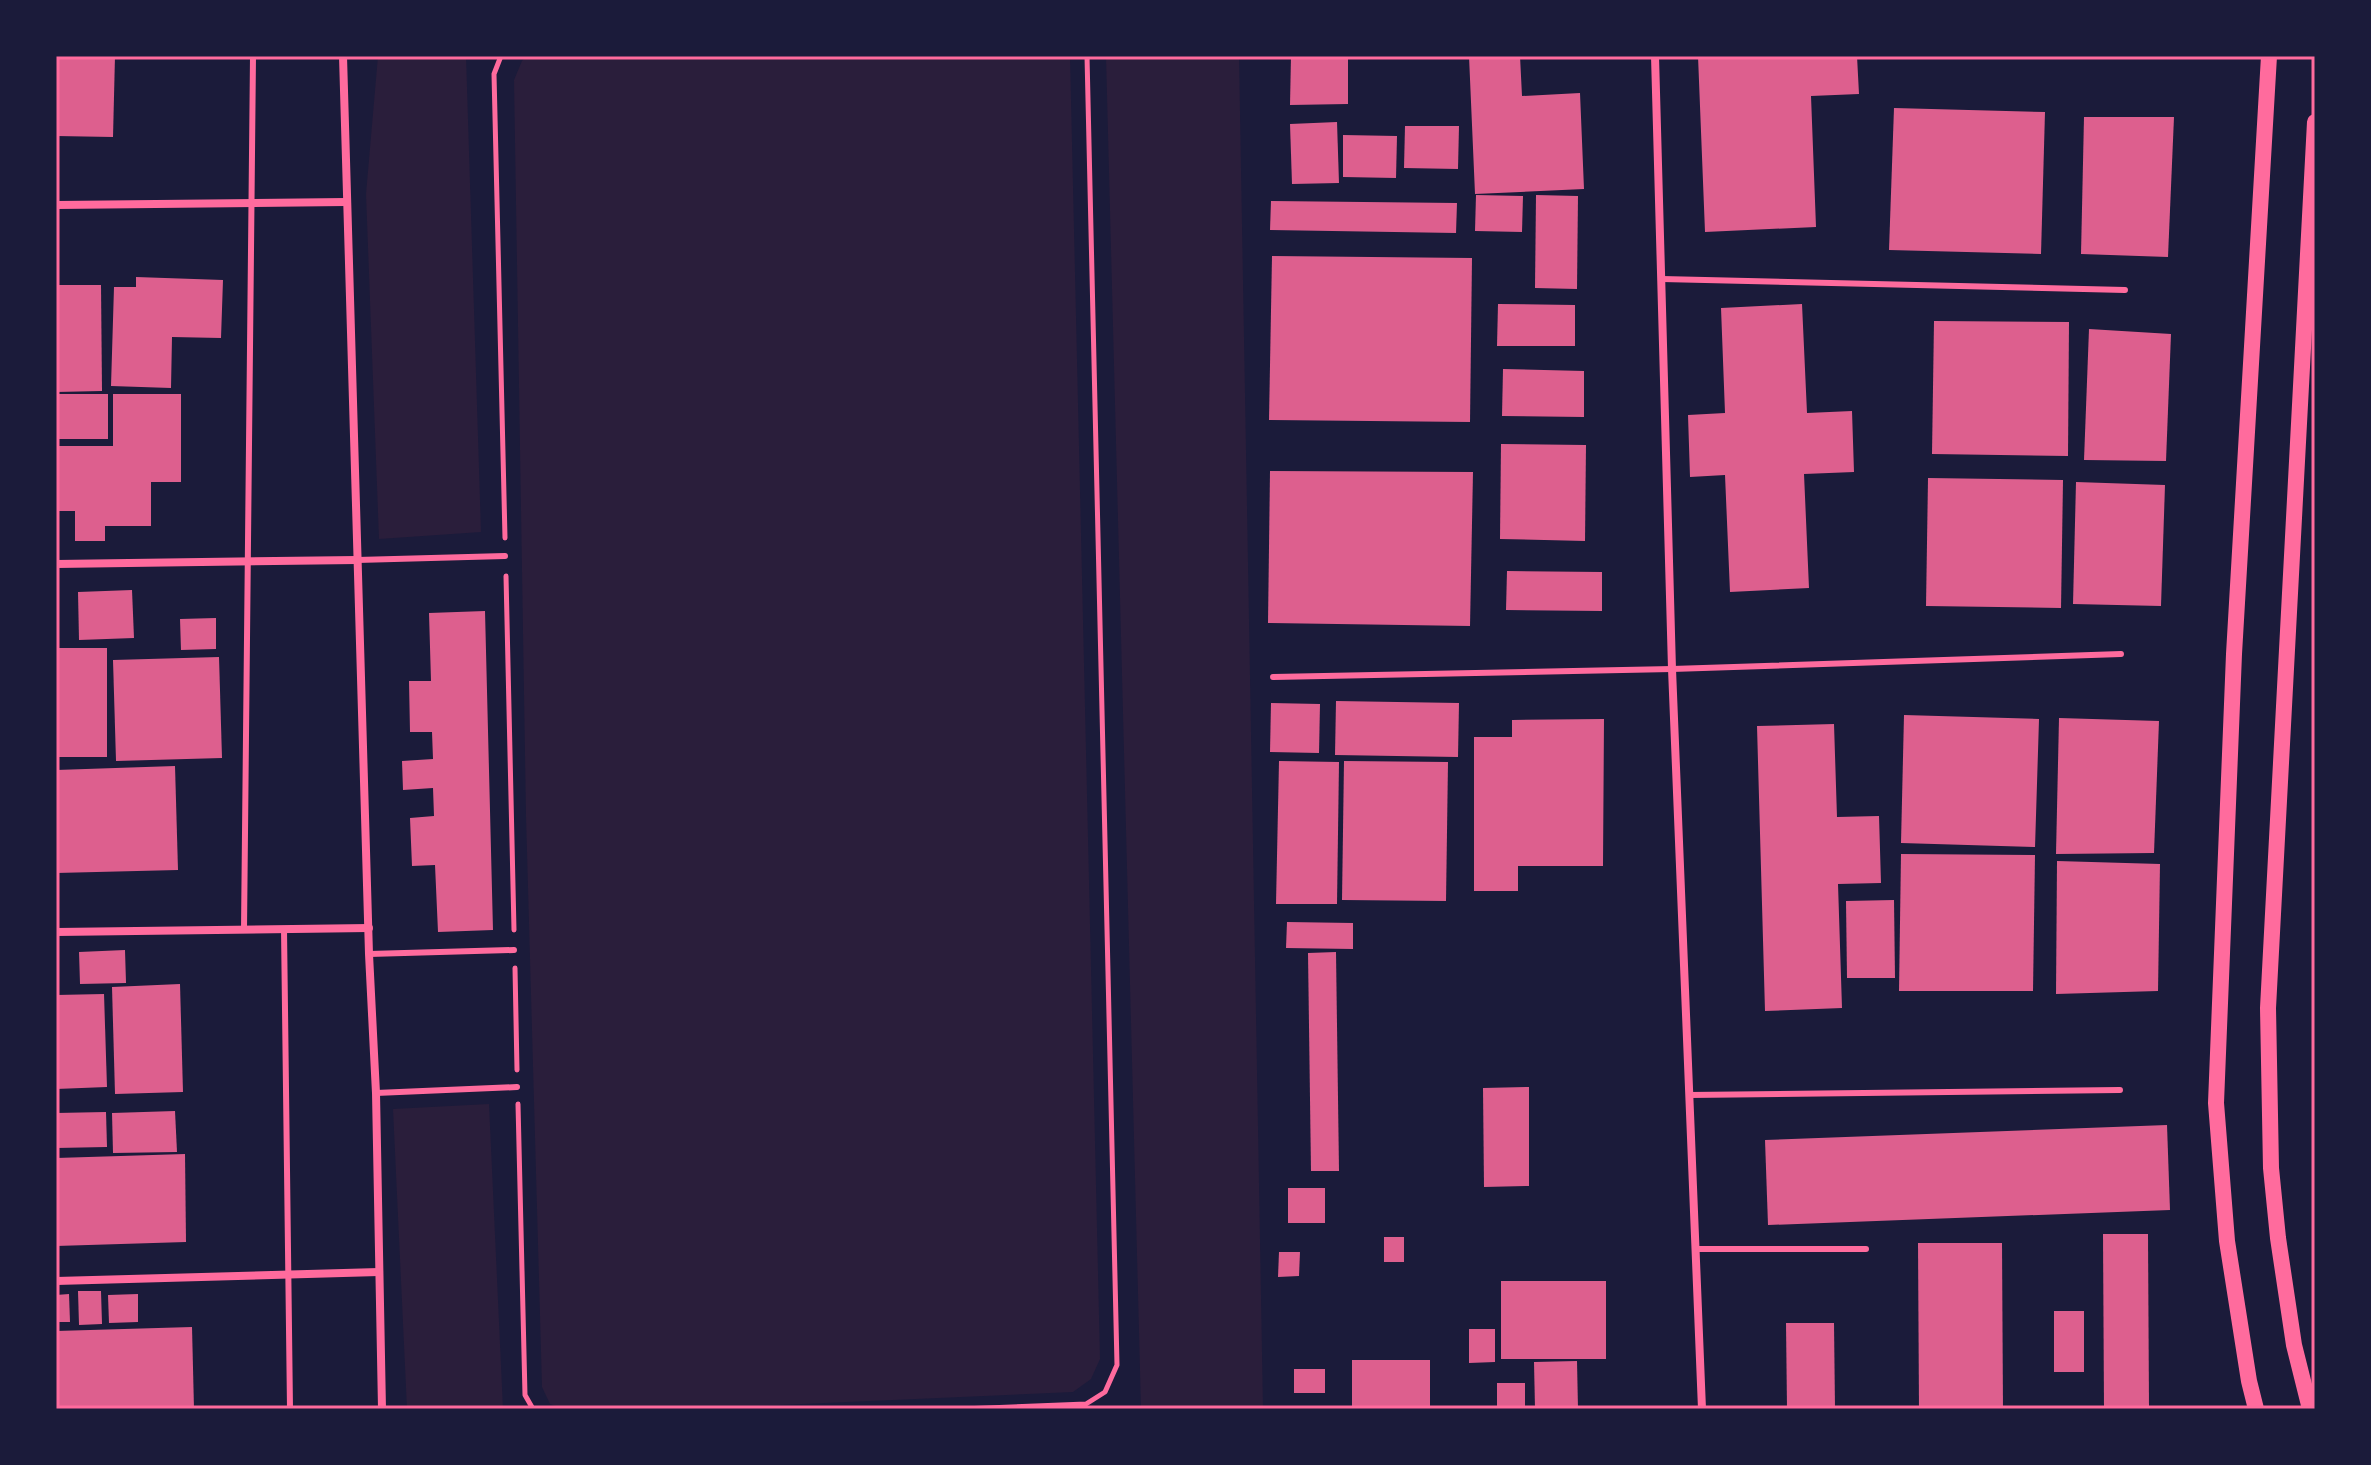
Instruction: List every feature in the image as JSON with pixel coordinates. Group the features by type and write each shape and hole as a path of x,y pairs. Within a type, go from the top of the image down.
{"main road":[{"path":"2256,1409 2227,1241 2216,1103 2233,669 2269,56"},
{"path":"2310,1409 2294,1345 2278,1238 2271,1168 2268,1008 2315,122"}],"street":[{"path":"343,56 369,954 376,1093 382,1409"},
{"path":"1655,56 1672,669 1702,1409"},
{"path":"56,205 346,202"},
{"path":"56,564 246,564 357,560"},
{"path":"56,932 369,928"},
{"path":"56,1281 379,1272"}],"lane":[{"path":"244,930 253,56"},
{"path":"1662,279 2125,290"},
{"path":"357,560 505,556"},
{"path":"1273,677 1672,669 2121,654"},
{"path":"284,929 290,1409"},
{"path":"369,954 514,950"},
{"path":"376,1093 517,1087"},
{"path":"1689,1095 2120,1090"},
{"path":"1695,1249 1866,1249"}],"path":[{"path":"501,56 494,74 517,1087 525,1395 533,1409"},
{"path":"962,1409 1086,1404 1105,1392 1117,1365 1087,56"}],"shaded area":[{"path":"378,56 466,56 481,532 379,539 366,194"},
{"path":"527,56 1070,56 1100,1359 1091,1379 1073,1392 688,1409 564,1409 550,1404 542,1387 526,816 514,80"},
{"path":"1106,56 1239,56 1263,1409 1141,1409"},
{"path":"489,1104 503,1409 407,1409 393,1109"}],"building":[{"path":"56,56 115,56 113,137 56,136"},
{"path":"1291,56 1348,56 1348,104 1290,105"},
{"path":"1469,56 1520,56 1522,96 1580,93 1584,189 1475,194"},
{"path":"1698,56 1857,56 1859,94 1811,96 1816,227 1705,232"},
{"path":"1894,108 2045,112 2041,254 1889,250"},
{"path":"2084,117 2174,117 2168,257 2081,254"},
{"path":"1337,122 1339,183 1292,184 1290,124"},
{"path":"1405,126 1459,126 1458,169 1404,168"},
{"path":"1343,135 1397,136 1396,178 1343,177"},
{"path":"1476,195 1523,196 1522,232 1475,231"},
{"path":"1536,195 1578,196 1577,289 1535,288"},
{"path":"1271,201 1457,203 1456,233 1270,230"},
{"path":"1272,256 1472,258 1470,422 1269,420"},
{"path":"136,277 223,280 221,338 172,337 171,388 111,386 114,287 136,287"},
{"path":"56,285 101,285 102,391 56,392"},
{"path":"1498,304 1575,305 1575,346 1497,346"},
{"path":"1802,304 1807,413 1852,411 1854,472 1804,474 1809,588 1730,592 1725,475 1690,477 1688,415 1725,413 1721,308"},
{"path":"1934,321 2069,322 2068,456 1932,454"},
{"path":"2089,329 2171,334 2166,461 2084,460"},
{"path":"1503,369 1584,371 1584,417 1502,416"},
{"path":"56,394 108,394 108,439 56,439"},
{"path":"113,394 181,394 181,482 151,482 151,526 105,526 105,541 75,541 75,511 56,511 56,446 113,446"},
{"path":"1501,444 1586,445 1585,541 1500,539"},
{"path":"1270,471 1473,472 1470,626 1268,623"},
{"path":"1928,478 2063,480 2061,608 1926,606"},
{"path":"2076,482 2165,485 2161,606 2073,604"},
{"path":"1507,571 1602,572 1602,611 1506,610"},
{"path":"132,590 134,638 79,640 78,592"},
{"path":"485,611 493,930 438,932 435,865 412,866 410,818 434,816 433,788 403,790 402,761 433,759 432,732 410,732 409,681 431,681 429,613"},
{"path":"216,618 216,649 181,650 180,619"},
{"path":"56,648 107,648 107,757 56,757"},
{"path":"219,657 222,758 116,761 113,660"},
{"path":"1336,701 1459,703 1458,757 1335,755"},
{"path":"1271,703 1320,704 1319,753 1270,752"},
{"path":"1904,715 2039,719 2035,847 1901,843"},
{"path":"2059,718 2159,721 2154,853 2056,854"},
{"path":"1604,719 1603,866 1518,866 1518,891 1474,891 1474,737 1512,737 1512,720"},
{"path":"1834,724 1837,817 1879,816 1881,883 1838,884 1842,1008 1765,1011 1757,726"},
{"path":"1279,761 1339,762 1337,904 1276,904"},
{"path":"1344,761 1448,762 1446,901 1342,900"},
{"path":"175,766 178,870 56,873 56,770"},
{"path":"1901,854 2035,855 2033,991 1899,991"},
{"path":"2057,861 2160,864 2158,991 2056,994"},
{"path":"1894,900 1895,978 1847,978 1846,901"},
{"path":"1287,922 1353,923 1353,949 1286,948"},
{"path":"125,950 126,983 80,984 79,952"},
{"path":"1336,952 1339,1171 1311,1171 1308,953"},
{"path":"180,984 183,1092 115,1094 112,987"},
{"path":"104,994 107,1087 56,1089 56,995"},
{"path":"1529,1087 1529,1186 1484,1187 1483,1088"},
{"path":"175,1111 177,1152 113,1153 112,1113"},
{"path":"106,1112 107,1147 56,1148 56,1113"},
{"path":"2167,1125 2170,1210 1768,1225 1765,1140"},
{"path":"185,1154 186,1242 56,1246 56,1158"},
{"path":"1288,1188 1325,1188 1325,1223 1288,1223"},
{"path":"2103,1234 2148,1234 2149,1409 2104,1409"},
{"path":"1384,1237 1404,1237 1404,1262 1384,1262"},
{"path":"1918,1243 2002,1243 2003,1409 1919,1409"},
{"path":"1279,1252 1300,1252 1299,1276 1278,1277"},
{"path":"1501,1281 1606,1281 1606,1359 1501,1359"},
{"path":"78,1291 101,1291 102,1324 79,1325"},
{"path":"69,1294 70,1322 56,1322 56,1295"},
{"path":"138,1294 138,1322 109,1323 108,1295"},
{"path":"2054,1311 2084,1311 2084,1372 2054,1372"},
{"path":"1786,1323 1834,1323 1835,1409 1787,1409"},
{"path":"192,1327 194,1409 56,1409 56,1331"},
{"path":"1469,1329 1495,1329 1495,1362 1469,1363"},
{"path":"1352,1360 1430,1360 1430,1406 1352,1406"},
{"path":"1577,1361 1578,1409 1535,1409 1534,1362"},
{"path":"1294,1369 1325,1369 1325,1393 1294,1393"},
{"path":"1497,1383 1525,1383 1525,1409 1497,1409"}]}
